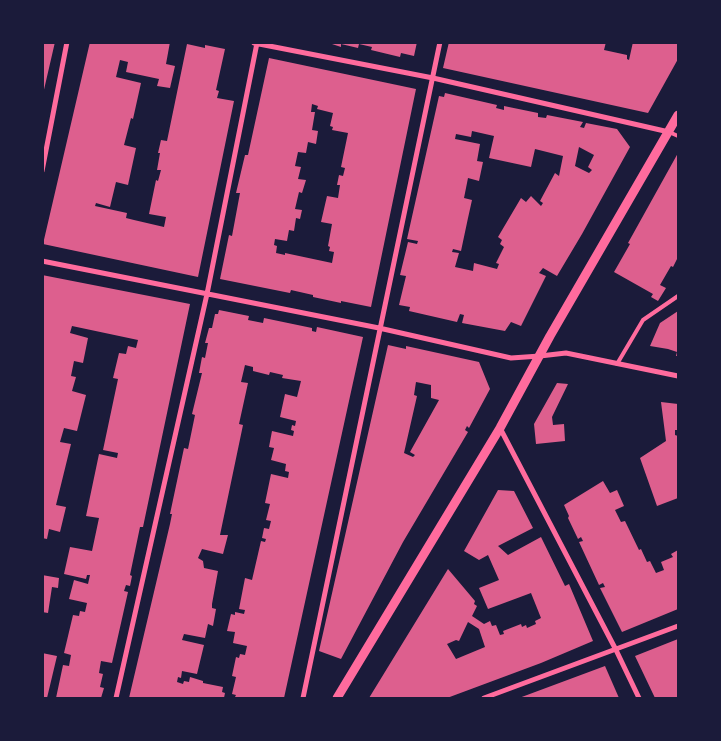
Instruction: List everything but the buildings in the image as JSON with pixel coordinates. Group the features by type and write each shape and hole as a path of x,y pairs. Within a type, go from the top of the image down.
{"street":[{"path":"42,171 67,42"},
{"path":"303,698 440,42"},
{"path":"116,698 207,294 255,43 433,78 669,132"},
{"path":"337,698 500,428 555,327 678,115"},
{"path":"42,262 379,328 511,358 566,353 678,376"},
{"path":"500,428 616,650 639,698"},
{"path":"484,698 678,626"}],"lane":[{"path":"669,132 678,136"},
{"path":"617,364 643,320 678,296"}]}
